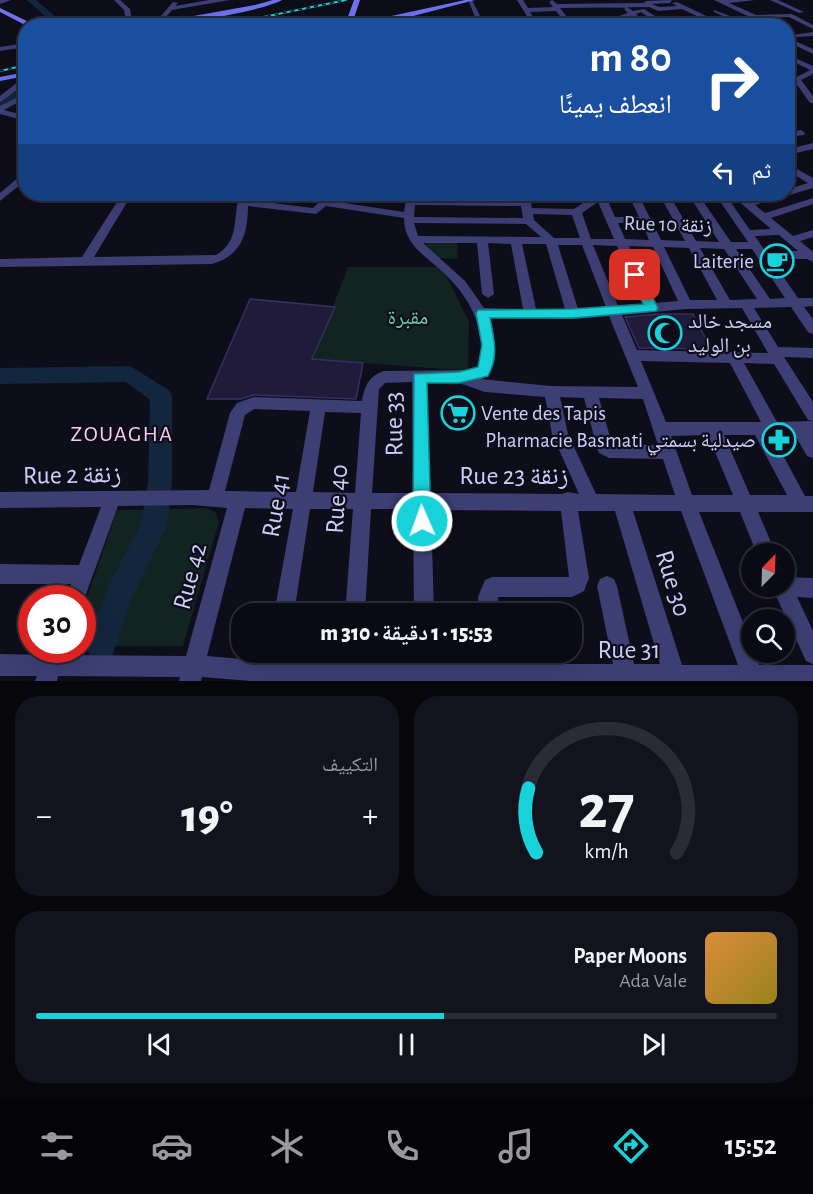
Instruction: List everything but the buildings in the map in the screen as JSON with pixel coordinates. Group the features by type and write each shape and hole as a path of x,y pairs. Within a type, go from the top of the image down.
{"main road":[{"path":"191,18 256,7 279,0"},
{"path":"194,18 260,8 287,0"},
{"path":"346,18 357,0"},
{"path":"362,18 364,0"},
{"path":"399,18 480,0"},
{"path":"421,18 472,1"},
{"path":"0,12 18,20"},
{"path":"0,12 18,22"},
{"path":"0,79 18,76"}],"street":[{"path":"0,2 8,0"},
{"path":"117,0 127,9 129,18"},
{"path":"161,18 177,0"},
{"path":"169,9 227,0"},
{"path":"520,0 532,18"},
{"path":"551,0 565,18"},
{"path":"675,18 646,3 669,0 706,18"},
{"path":"769,0 804,11"},
{"path":"472,1 478,18"},
{"path":"719,1 753,3"},
{"path":"719,1 755,17 789,14 811,25"},
{"path":"527,10 621,3 654,7 683,7"},
{"path":"621,3 636,18"},
{"path":"696,13 735,8 753,3"},
{"path":"591,4 601,18"},
{"path":"607,4 617,18 631,13 665,13"},
{"path":"645,12 654,7"},
{"path":"445,9 447,18"},
{"path":"744,12 782,9"},
{"path":"716,11 733,18"},
{"path":"645,12 654,18"},
{"path":"795,25 811,25"},
{"path":"796,35 813,34"},
{"path":"796,35 813,42"},
{"path":"795,44 813,52"},
{"path":"0,49 18,46"},
{"path":"795,61 813,70 795,82"},
{"path":"795,77 813,101"},
{"path":"0,100 18,86"},
{"path":"0,110 18,100"},
{"path":"0,110 18,116"},
{"path":"795,134 801,133"},
{"path":"795,150 813,146"},
{"path":"795,173 813,170"},
{"path":"795,175 813,184"},
{"path":"0,198 18,181"},
{"path":"795,190 813,184"},
{"path":"86,261 123,201"},
{"path":"0,263 223,258 230,252 238,238 244,201"},
{"path":"260,201 314,211 324,201"},
{"path":"347,201 409,218 472,221 526,205 556,201"},
{"path":"412,201 409,218 414,238 448,272 482,313 488,331 488,364 480,374 459,378 419,378"},
{"path":"465,201 476,201"},
{"path":"507,201 576,212 593,201"},
{"path":"604,201 619,242 651,308"},
{"path":"636,201 686,305"},
{"path":"668,201 726,304"},
{"path":"698,201 766,303"},
{"path":"725,201 813,329"},
{"path":"744,201 811,256"},
{"path":"748,204 758,201"},
{"path":"765,217 813,201"},
{"path":"470,202 488,294"},
{"path":"526,205 551,241 573,314"},
{"path":"576,212 583,242 615,310 648,393 686,501 754,678"},
{"path":"610,220 646,220"},
{"path":"747,233 783,232"},
{"path":"793,240 813,233"},
{"name":"Rue 10 زنقة","path":"414,238 691,244 811,256"},
{"path":"516,241 530,313"},
{"path":"482,313 573,314 686,305 813,302"},
{"path":"745,303 813,415"},
{"path":"633,355 734,358 813,352"},
{"path":"734,358 767,429 807,503"},
{"name":"Rue 40","path":"356,603 372,387 377,379 384,376 419,378"},
{"name":"Rue 33","path":"419,378 424,603"},
{"path":"459,378 485,386 552,392 648,393"},
{"path":"590,391 605,448 609,451 669,452"},
{"path":"552,392 560,436 582,476 590,501"},
{"path":"215,498 238,413 242,407 254,403 369,406"},
{"name":"Rue 41","path":"286,603 319,405"},
{"path":"661,429 806,428 813,451"},
{"path":"713,429 762,543"},
{"name":"Rue 23 زنقة","path":"179,497 238,500 807,503"},
{"name":"Rue 2 زنقة","path":"0,500 112,500 179,497"},
{"path":"80,585 112,500"},
{"name":"Rue 42","path":"192,674 238,500"},
{"path":"488,603 492,588 572,587 577,584 579,578 568,500"},
{"name":"Rue 30","path":"621,501 675,679"},
{"path":"0,574 84,575"},
{"path":"608,586 626,676"},
{"path":"795,587 813,588"},
{"path":"787,597 813,654"},
{"path":"493,663 494,678"},
{"name":"Rue 31","path":"0,665 52,665 192,674 275,669 424,669 494,678 626,676 675,679 813,676"}],"green space":[{"path":"422,240 457,241 458,259 438,258"},
{"name":"مقبرة","path":"348,267 442,267 469,322 468,371 313,359"},
{"path":"207,508 215,512 219,522 183,646 96,646 96,585 91,585 117,510"}],"waterway":[{"path":"31,0 52,18"},
{"path":"0,105 18,95"},
{"path":"0,376 130,374 161,396 160,483 154,526 120,593 101,645"}],"railway":[{"path":"259,18 346,0"},
{"path":"0,71 18,67"}],"place":[{"name":"Laiterie","path":"777,261"},
{"name":"مسجد خالد بن الوليد","path":"665,333"},
{"name":"Vente des Tapis","path":"458,413"},
{"name":"Pharmacie Basmati صيدلية بسمتي","path":"779,440"}],"district":[{"name":"ZOUAGHA","path":"122,433"}],"route":[{"path":"422,521 419,378 459,378 483,372 488,364 489,345 488,331 482,313 573,314 651,308 635,275"}]}
